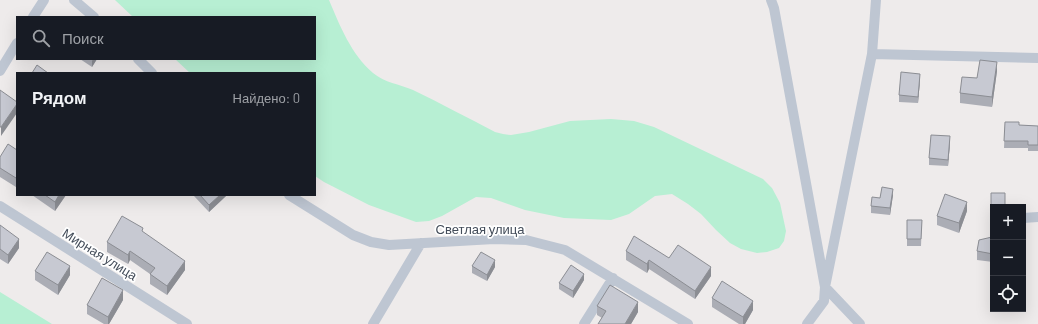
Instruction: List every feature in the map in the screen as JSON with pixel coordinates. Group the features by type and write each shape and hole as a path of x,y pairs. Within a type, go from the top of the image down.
{"street":[{"path":"34,16 44,0"},
{"path":"74,0 93,16"},
{"path":"771,0 774,8 825,287 860,324"},
{"path":"807,324 824,301 825,287 872,54 876,0"},
{"path":"0,71 16,45"},
{"path":"872,54 1038,58"},
{"path":"139,60 151,72"},
{"name":"Светлая улица","path":"291,196 353,235 371,242 389,245 494,239 526,240 565,250 688,324"},
{"name":"Мирная улица","path":"0,206 187,324"},
{"path":"1026,218 1038,217"},
{"path":"373,324 421,243"},
{"path":"584,324 613,278"}],"green space":[{"path":"115,0 329,0 342,30 352,48 373,73 387,81 413,90 495,132 511,135 529,132 570,121 611,119 634,121 654,127 763,179 772,188 780,203 786,231 784,241 779,248 767,252 757,253 741,249 730,243 701,214 672,194 655,196 629,214 611,220 564,218 525,210 491,198 476,197 442,216 429,221 416,222 369,205 316,177 316,72 189,72 176,60 316,60 316,16 132,16"},
{"path":"0,292 52,324 0,324"}],"building":[{"path":"980,60 997,62 992,97 960,93 962,77 977,78"},
{"path":"37,65 47,72 33,72"},
{"path":"901,72 920,74 918,97 899,95"},
{"path":"0,90 16,101 16,105 0,127"},
{"path":"1005,122 1019,122 1019,125 1038,126 1038,145 1028,145 1028,141 1004,141"},
{"path":"931,135 950,136 948,160 929,158"},
{"path":"8,144 16,149 16,178 0,168 0,157"},
{"path":"882,187 893,189 890,208 871,206 872,197 880,198"},
{"path":"991,193 1005,193 1005,204 991,204"},
{"path":"945,194 967,202 959,223 937,216"},
{"path":"46,196 58,196 55,202"},
{"path":"201,196 219,196 209,205"},
{"path":"122,216 143,228 142,231 185,261 167,286 150,274 155,268 130,251 128,255 107,242"},
{"path":"907,220 922,220 921,239 907,239"},
{"path":"0,225 19,239 8,255 0,249"},
{"path":"634,236 669,258 678,245 711,267 695,291 649,260 647,264 626,251"},
{"path":"990,237 990,253 977,251 979,240"},
{"path":"47,252 70,266 58,285 35,271"},
{"path":"481,252 495,260 487,275 472,266"},
{"path":"571,265 584,274 573,291 559,283"},
{"path":"102,278 123,290 108,317 87,305"},
{"path":"722,281 753,301 743,317 712,298"},
{"path":"610,285 638,302 625,324 598,324 606,311 597,306"}]}
